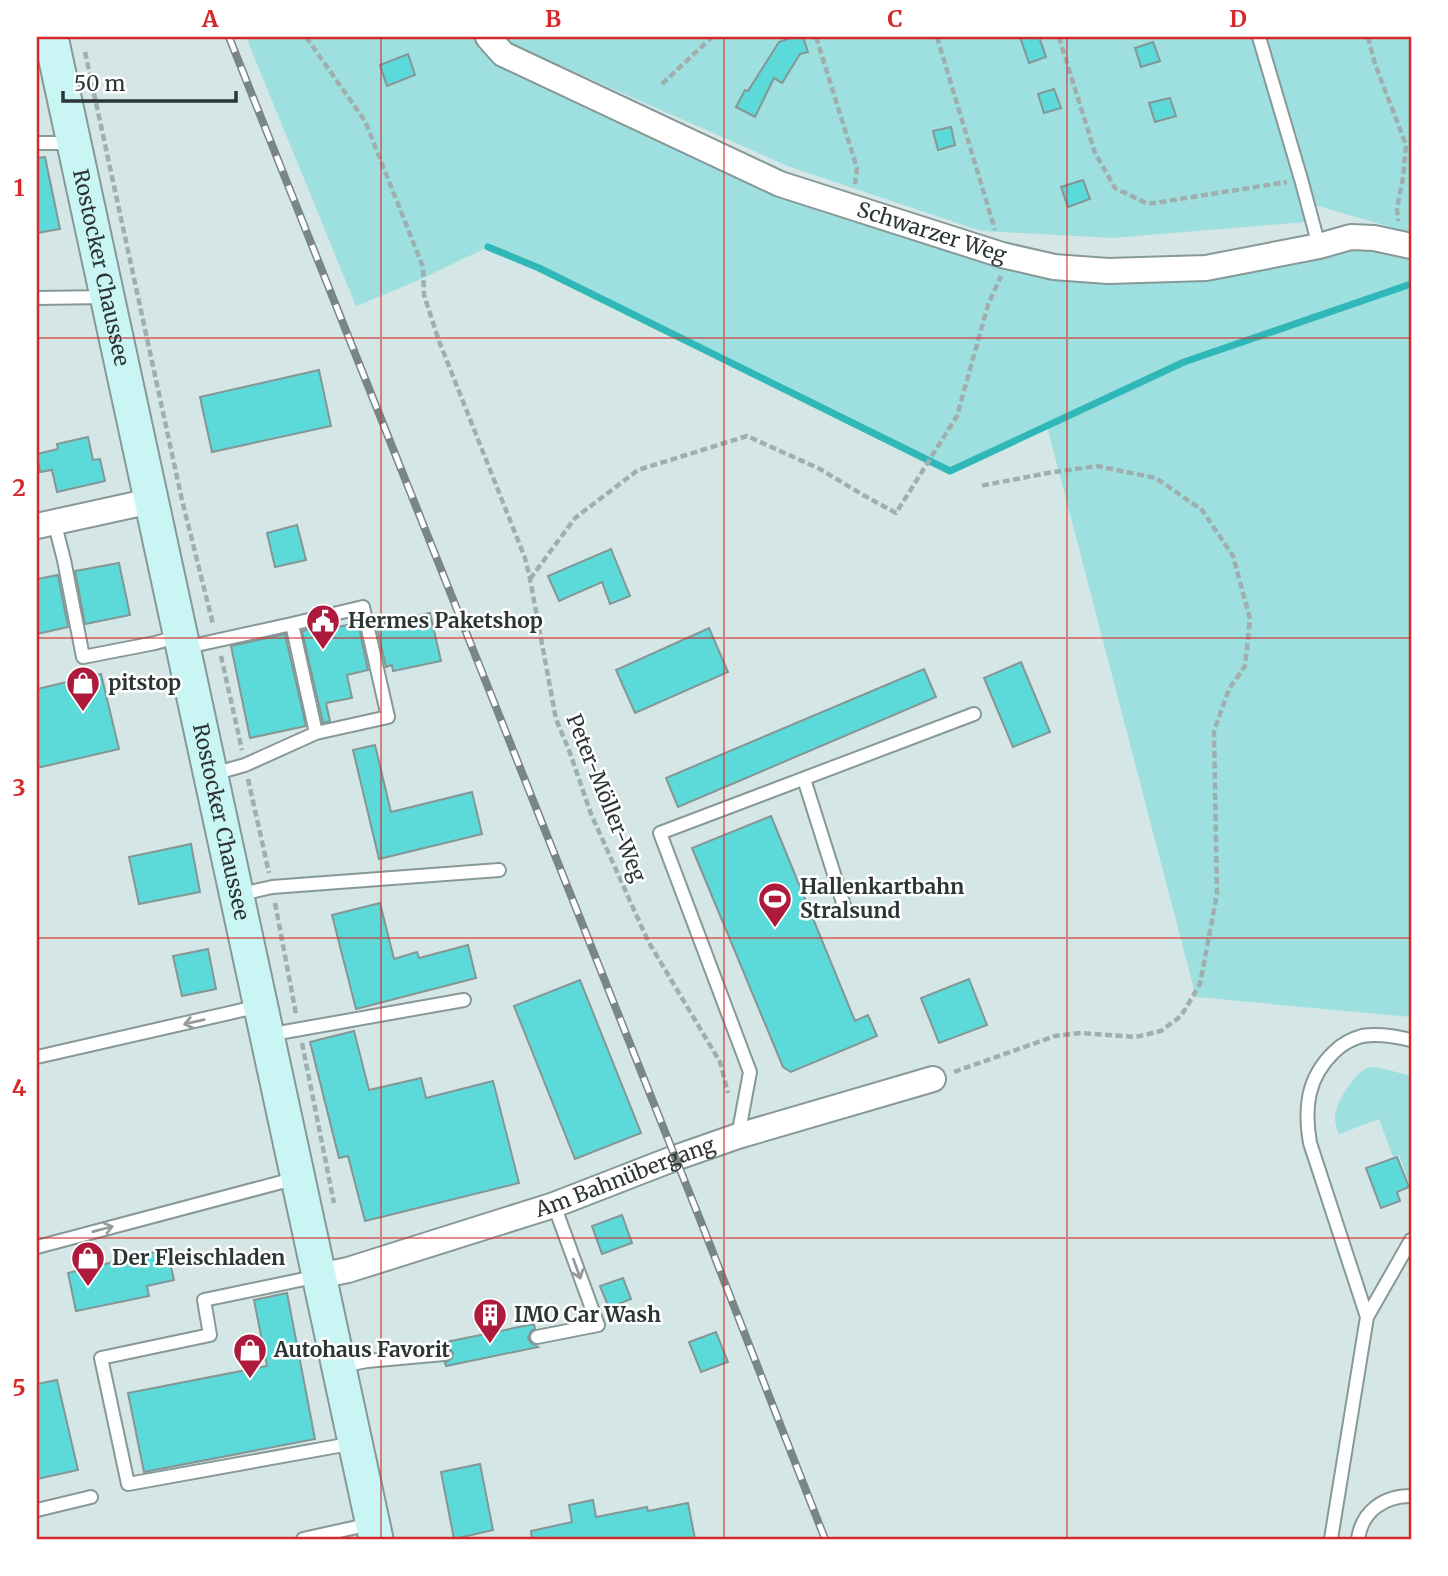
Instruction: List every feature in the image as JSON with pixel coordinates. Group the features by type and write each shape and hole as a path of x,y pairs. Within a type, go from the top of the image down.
{"main road":[{"name":"Rostocker Chaussee","path":"60,55 74,144 374,1532"}],"street":[{"name":"Schwarzer Weg","path":"488,37 503,54 780,184 1002,255 1055,267 1108,271 1206,268 1319,246 1351,237 1374,238 1405,245"},
{"path":"46,524 151,501"},
{"name":"Am Bahnübergang","path":"319,1276 348,1270 554,1205 738,1136 933,1079"}],"lane":[{"path":"1259,37 1319,246"},
{"path":"37,144 74,144"},
{"path":"37,298 107,297"},
{"path":"46,524 64,560 83,657 155,643 217,640 363,607 388,717 316,733 245,765 210,775"},
{"path":"292,624 316,733"},
{"path":"738,1136 750,1072 660,833 974,715"},
{"path":"804,779 845,909"},
{"path":"236,895 272,887 499,870"},
{"path":"37,1057 264,1021 299,1029 464,1000"},
{"path":"1367,1317 1310,1143 1308,1102 1316,1075 1340,1046 1369,1035 1411,1040"},
{"path":"37,1247 297,1178"},
{"path":"537,1337 598,1325 554,1205"},
{"path":"1331,1539 1367,1317 1411,1240"},
{"path":"319,1276 204,1300 210,1335 102,1359 125,1472 128,1484 355,1443"},
{"path":"339,1367 367,1361 444,1354"},
{"path":"1358,1539 1363,1521 1371,1509 1396,1497 1411,1496"},
{"path":"37,1510 91,1497"},
{"name":"Rostocker Chaussee","path":"303,1539 374,1532"}],"path":[{"name":"Peter-Möller-Weg","path":"306,37 365,121 423,267 424,295 439,341 525,558 556,719 591,814 648,941 720,1062 738,1136"},
{"path":"662,84 712,37"},
{"path":"816,37 857,168 853,207"},
{"path":"530,579 575,518 638,470 747,436 820,468 896,513 957,416 988,305 1002,274 1002,255 937,37"},
{"path":"1059,37 1095,152 1115,188 1149,204 1301,179"},
{"path":"1368,37 1375,64 1406,145 1404,178 1397,208 1405,245"},
{"path":"60,55 182,500 217,640 272,887 334,1203"},
{"path":"1404,178 1411,173"},
{"path":"933,1079 1055,1037 1081,1033 1136,1037 1161,1031 1181,1016 1200,984 1217,894 1214,731 1229,689 1245,666 1250,620 1233,556 1202,510 1156,478 1097,466 980,486"}],"shaded area":[{"path":"246,37 1411,37 1411,233 1318,206 1306,208 1306,222 1112,238 981,231 790,167 561,66 558,91 780,184 1108,271 1319,246 1411,246 1411,1017 1196,997 1047,426 950,471 539,268 488,247 356,306"},
{"path":"1369,1067 1411,1076 1411,1188 1399,1155 1393,1157 1379,1119 1339,1134 1335,1120 1342,1097 1352,1081"}],"building":[{"path":"803,37 808,52 800,54 782,83 774,78 755,117 736,107 779,42"},
{"path":"1020,37 1039,37 1046,57 1029,63"},
{"path":"1153,42 1160,61 1141,67 1135,48"},
{"path":"408,54 415,75 387,86 380,65"},
{"path":"1054,89 1061,108 1044,113 1038,94"},
{"path":"1170,98 1176,116 1155,122 1149,103"},
{"path":"951,127 955,145 938,150 933,131"},
{"path":"45,157 60,229 37,233 37,158"},
{"path":"1083,180 1090,199 1068,207 1061,187"},
{"path":"319,370 331,426 212,452 200,397"},
{"path":"88,437 93,460 100,459 105,481 57,492 52,470 40,472 37,454 58,449 57,444"},
{"path":"297,525 306,560 275,567 267,533"},
{"path":"611,549 630,596 610,604 602,582 559,601 548,576"},
{"path":"119,563 130,615 85,624 75,571"},
{"path":"58,575 68,627 37,634 37,579"},
{"path":"430,613 441,661 393,671 392,665 386,667 375,619 378,624"},
{"path":"358,623 368,670 347,675 352,698 326,703 330,721 323,723 302,631 311,629 311,632"},
{"path":"709,628 728,672 635,713 616,670"},
{"path":"285,634 306,726 250,738 231,646"},
{"path":"1021,662 1050,732 1013,747 984,678"},
{"path":"924,669 936,697 678,807 666,778"},
{"path":"101,674 119,749 37,768 37,689"},
{"path":"375,745 391,812 472,792 482,834 379,859 353,750"},
{"path":"771,816 855,1021 868,1015 877,1036 791,1072 783,1067 692,848"},
{"path":"191,844 200,892 139,904 129,857"},
{"path":"380,903 394,959 417,952 419,958 468,945 476,978 356,1009 332,915"},
{"path":"208,949 216,989 182,996 173,956"},
{"path":"969,979 987,1025 939,1043 921,998"},
{"path":"580,980 641,1133 575,1159 514,1006"},
{"path":"354,1031 369,1090 421,1078 426,1098 493,1081 519,1183 365,1221 348,1156 339,1158 310,1042"},
{"path":"1397,1157 1409,1187 1397,1192 1400,1201 1381,1208 1366,1168"},
{"path":"622,1215 632,1243 602,1254 592,1226"},
{"path":"167,1249 174,1280 147,1286 149,1296 76,1311 68,1273"},
{"path":"623,1278 631,1299 609,1308 600,1286"},
{"name":"Autohaus Favorit","path":"287,1293 315,1439 144,1472 128,1393 267,1366 254,1300"},
{"name":"IMO Car Wash","path":"534,1324 535,1329 528,1338 538,1347 446,1366 445,1363 452,1358 453,1353 448,1346 441,1343"},
{"path":"716,1332 728,1362 701,1372 689,1342"},
{"path":"57,1380 78,1470 37,1479 37,1384"},
{"path":"480,1464 493,1530 454,1539 441,1472"},
{"path":"593,1500 596,1517 647,1507 648,1511 688,1503 695,1539 532,1539 531,1531 572,1522 569,1505"}],"waterway":[{"path":"488,247 539,268 950,471 1184,362 1411,284"}],"railway":[{"path":"229,37 825,1539"}],"place":[{"name":"Hermes Paketshop","path":"323,651"},
{"name":"pitstop","path":"83,713"},
{"name":"Hallenkartbahn Stralsund","path":"775,929"},
{"name":"Der Fleischladen","path":"88,1288"},
{"name":"IMO Car Wash","path":"490,1345"},
{"name":"Autohaus Favorit","path":"250,1380"}]}
